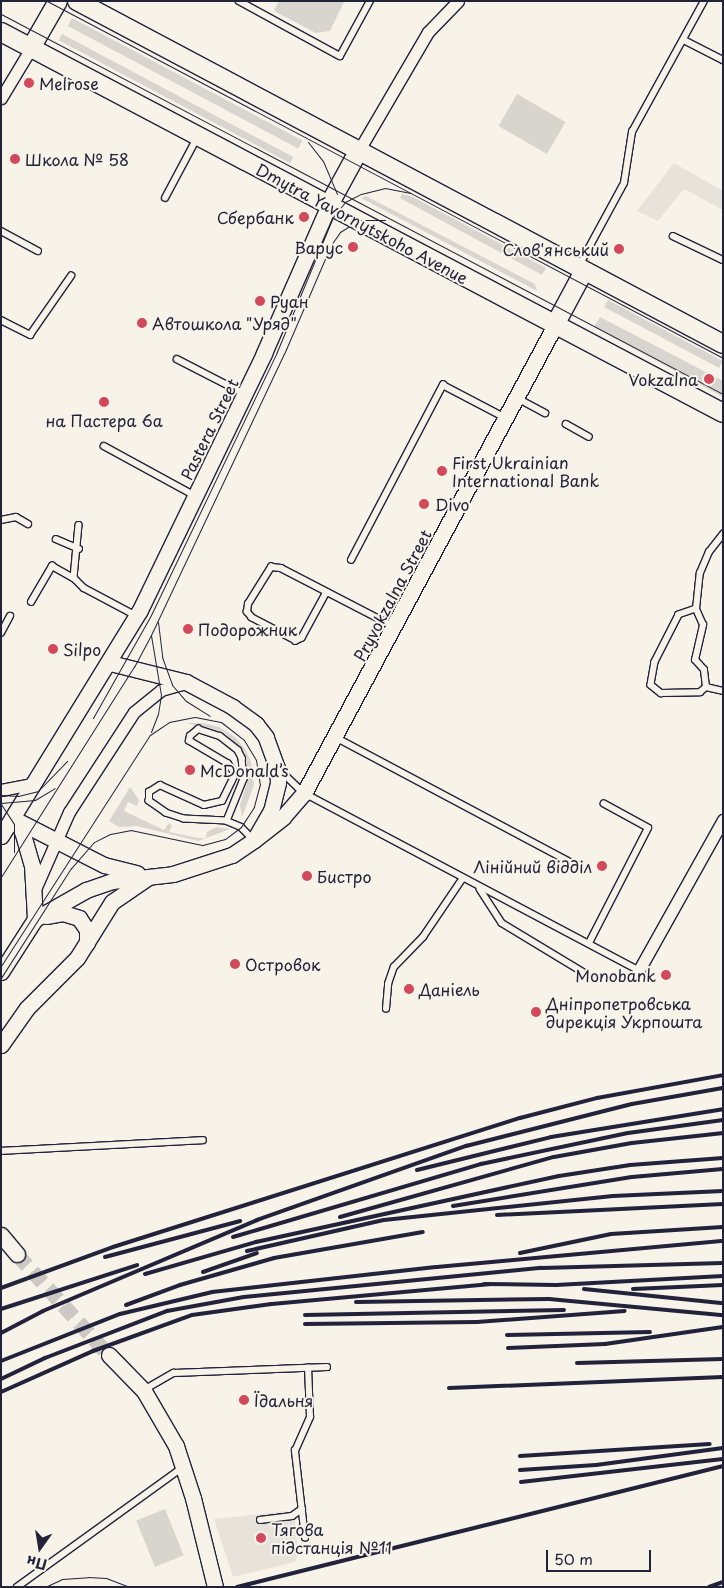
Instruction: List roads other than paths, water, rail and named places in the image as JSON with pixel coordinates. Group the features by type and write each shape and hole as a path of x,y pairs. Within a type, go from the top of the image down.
{"main road":[{"path":"31,48 58,1"},
{"path":"77,1 723,344"},
{"name":"Dmytra Yavornytskoho Avenue","path":"1,32 723,413"},
{"path":"329,205 359,150"},
{"name":"Pastera Street","path":"7,815 33,784 110,663 137,616 245,394 329,205"},
{"path":"555,325 581,269"},
{"name":"Pryvokzalna Street","path":"35,919 86,890 112,881 211,864 254,840 283,817 304,792 335,737 555,325"},
{"path":"110,663 186,682 233,707 256,724 266,737 277,768 278,782 271,811 254,840"},
{"path":"7,815 104,865 153,875"},
{"path":"1,836 7,815"},
{"path":"1,972 35,919 36,887 25,838 7,815"},
{"path":"1,1045 28,1008 71,965 112,902 153,875"},
{"path":"35,919 63,913 79,918 87,930 87,943"},
{"path":"1,1235 18,1254 1,1248"},
{"path":"109,1355 144,1391 164,1422 184,1467 214,1587"}],"street":[{"path":"359,150 428,32 458,1"},
{"path":"1,98 31,48"},
{"path":"36,887 70,812 134,712 160,690 186,682"},
{"path":"1,790 33,784"},
{"path":"639,970 723,820"}],"lane":[{"path":"239,1 340,56 370,1"},
{"path":"581,269 624,183 632,132 704,1"},
{"path":"684,40 723,60"},
{"path":"165,198 198,136"},
{"path":"1,231 38,251"},
{"path":"673,236 723,260"},
{"path":"1,320 30,335 71,276"},
{"path":"177,359 245,394"},
{"path":"351,560 443,385 506,418"},
{"path":"517,398 545,412"},
{"path":"566,424 589,437"},
{"path":"104,446 196,496"},
{"path":"1,520 16,517 28,524"},
{"path":"74,578 79,549 79,525"},
{"path":"706,687 704,670 695,660 703,624 696,609 700,574 709,552 723,534"},
{"path":"56,539 79,549"},
{"path":"30,602 52,566 74,578 84,588 137,616"},
{"path":"327,592 302,638 296,641 252,618 247,612 248,604 271,567 281,568 327,592 394,627"},
{"path":"696,609 679,615 655,662 651,685 660,693 700,692 706,687"},
{"path":"1,633 10,616"},
{"path":"706,687 723,691"},
{"path":"227,821 244,779 242,758 225,739 198,729 190,736 189,741 228,764 235,774 222,801 204,805 165,785 151,788 149,801 166,813 184,819 227,821 241,827 254,840"},
{"path":"335,737 568,861"},
{"path":"277,768 304,792 479,887 639,970"},
{"path":"589,943 648,828 604,804"},
{"path":"386,1009 388,984 394,967 423,936 463,878"},
{"path":"479,887 502,923 583,972"},
{"path":"1,1152 203,1140"},
{"path":"144,1391 174,1373 327,1367"},
{"path":"305,1538 295,1451 310,1417 308,1368"},
{"path":"18,1587 184,1467"},
{"path":"260,1520 292,1516 302,1509"}],"tunnel":[{"path":"17,1254 109,1355"}],"tram line":[{"path":"47,1 723,358"},
{"path":"1,14 723,394"},
{"path":"308,142 323,161 337,194"},
{"path":"93,718 151,615 276,354 333,217 345,202 361,194 385,188 411,193"},
{"path":"1,877 134,667 151,635 284,354 331,245 340,232 359,220 385,220"},
{"path":"158,622 162,657 172,685 186,701 210,716"},
{"path":"151,635 161,695 158,714 151,732"},
{"path":"1,966 150,735 169,722 195,717 221,722 244,740 256,760 260,784 254,807 241,827 225,839 202,845 131,830 110,834 94,842 71,868 1,978"},
{"path":"1,795 18,796 38,791 67,761"},
{"path":"1,803 35,800 55,788"},
{"path":"1,804 14,824 14,852"},
{"path":"45,1587 62,1579 88,1577 106,1578 130,1587"},
{"path":"67,1587 104,1587"}],"railway":[{"path":"1,1288 113,1247 520,1118 597,1098 723,1075"},
{"path":"1,1333 43,1311 257,1220 466,1146 632,1104 723,1088"},
{"path":"417,1170 551,1137 723,1109"},
{"path":"233,1237 481,1164 628,1133 723,1120"},
{"path":"340,1217 554,1157 632,1143 723,1133"},
{"path":"145,1274 256,1242 559,1176 630,1165 723,1158"},
{"path":"453,1206 632,1177 723,1169"},
{"path":"247,1251 384,1220 613,1196 723,1191"},
{"path":"497,1215 723,1204"},
{"path":"105,1257 240,1221"},
{"path":"520,1253 611,1234 723,1227"},
{"path":"126,1305 180,1285 274,1258 423,1232"},
{"path":"1,1361 120,1314 212,1292 436,1267 723,1241"},
{"path":"203,1272 257,1253"},
{"path":"1,1379 45,1358 167,1311 244,1297 542,1268 723,1263"},
{"path":"1,1309 137,1265"},
{"path":"484,1284 556,1285 723,1276"},
{"path":"1,1392 93,1351 192,1315 271,1304 489,1284"},
{"path":"633,1289 723,1285"},
{"path":"584,1289 723,1303"},
{"path":"356,1302 549,1299 723,1315"},
{"path":"305,1315 564,1310"},
{"path":"305,1324 477,1322 625,1311"},
{"path":"508,1348 605,1344 723,1327"},
{"path":"507,1335 650,1332"},
{"path":"577,1363 723,1359"},
{"path":"449,1388 723,1377"},
{"path":"520,1456 710,1444"},
{"path":"520,1470 596,1465 723,1448"},
{"path":"521,1482 723,1459"},
{"path":"237,1587 723,1466"},
{"path":"709,1587 723,1582"}],"place":[{"name":"Melrose","path":"29,83"},
{"name":"Школа № 58","path":"15,159"},
{"name":"Сбербанк","path":"304,217"},
{"name":"Варус","path":"353,247"},
{"name":"Слов'янський","path":"619,249"},
{"name":"Руан","path":"260,301"},
{"name":"Автошкола \"Уряд\"","path":"142,323"},
{"name":"Vokzalna","path":"709,379"},
{"name":"на Пастера 6а","path":"104,402"},
{"name":"First Ukrainian International Bank","path":"442,471"},
{"name":"Divo","path":"424,504"},
{"name":"Подорожник","path":"188,629"},
{"name":"Silpo","path":"53,649"},
{"name":"McDonald’s","path":"190,770"},
{"name":"Лінійний відділ","path":"602,866"},
{"name":"Бистро","path":"307,876"},
{"name":"Островок","path":"235,964"},
{"name":"Monobank","path":"666,975"},
{"name":"Даніель","path":"409,989"},
{"name":"Дніпропетровська дирекція Укрпошта","path":"536,1012"},
{"name":"Їдальня","path":"244,1400"},
{"name":"Тягова пiдстанцiя №11","path":"261,1538"}]}
